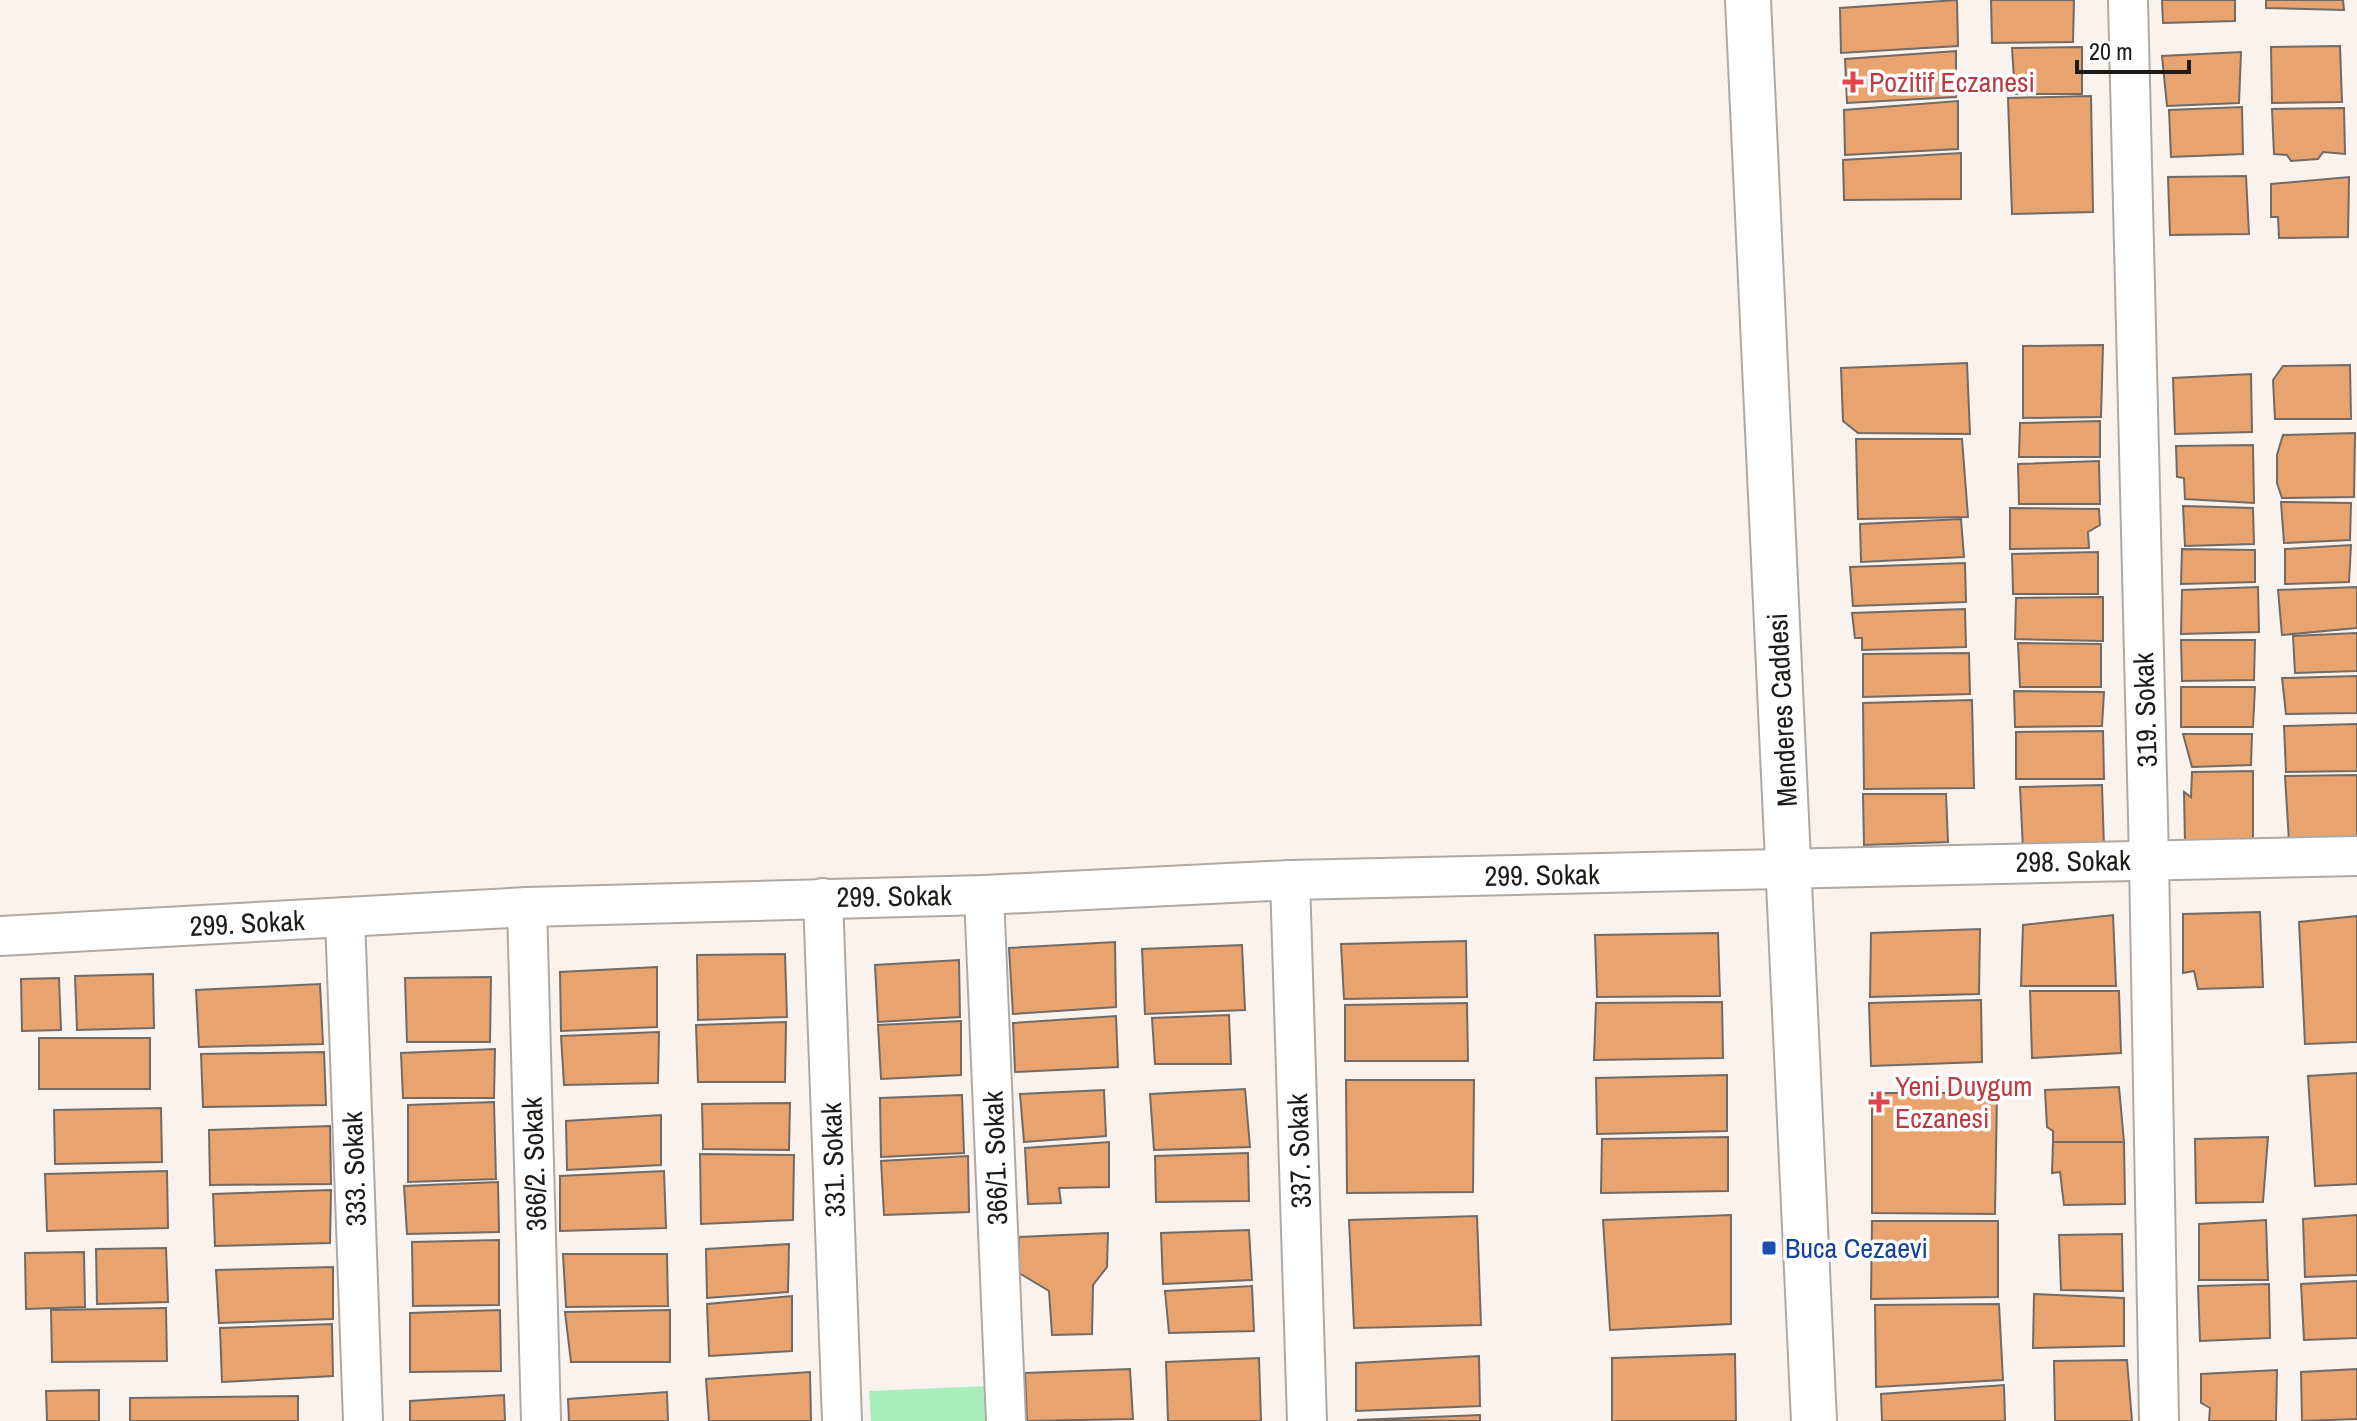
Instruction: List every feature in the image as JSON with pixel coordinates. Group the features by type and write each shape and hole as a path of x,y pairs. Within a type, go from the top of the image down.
{"main road":[{"name":"Menderes Caddesi","path":"1748,0 1814,1421"}],"street":[{"name":"319. Sokak","path":"2128,0 2159,1421"},
{"name":"298. Sokak","path":"1789,869 2357,856"},
{"name":"299. Sokak","path":"0,936 527,907 984,895 1290,880 1789,869"},
{"name":"337. Sokak","path":"1290,880 1307,1421"},
{"name":"366/1. Sokak","path":"984,895 1006,1421"},
{"name":"331. Sokak","path":"823,898 842,1421"},
{"name":"366/2. Sokak","path":"527,907 541,1421"},
{"name":"333. Sokak","path":"345,917 363,1421"}],"green space":[{"path":"989,1386 990,1421 871,1421 869,1391"}],"building":[{"path":"1957,0 1958,46 1841,53 1840,8"},
{"path":"1991,0 2074,0 2073,42 1992,43"},
{"path":"2162,0 2235,0 2235,21 2163,23"},
{"path":"2266,0 2343,0 2344,10 2266,8"},
{"path":"2340,46 2342,102 2272,103 2271,47"},
{"path":"2082,47 2082,94 2015,94 2012,48"},
{"path":"1956,51 1956,97 1847,103 1845,59"},
{"path":"2241,52 2239,103 2167,106 2162,56"},
{"path":"2091,96 2093,212 2012,214 2008,98"},
{"path":"1958,101 1958,149 1845,155 1844,110"},
{"path":"2242,107 2243,154 2171,157 2169,110"},
{"path":"2344,108 2345,154 2323,152 2318,159 2291,161 2287,155 2274,154 2272,109"},
{"path":"1961,153 1961,199 1844,200 1843,160"},
{"path":"2246,176 2249,234 2170,235 2168,177"},
{"path":"2349,177 2348,237 2279,238 2278,217 2271,217 2271,184"},
{"path":"2103,345 2101,417 2023,418 2023,346"},
{"path":"1967,363 1970,434 1858,433 1843,421 1841,368"},
{"path":"2350,365 2351,419 2275,419 2273,380 2283,366"},
{"path":"2251,374 2252,432 2175,434 2173,378"},
{"path":"2100,421 2100,457 2019,457 2020,423"},
{"path":"2355,433 2354,497 2282,498 2277,483 2277,455 2283,435"},
{"path":"1856,439 1962,439 1968,517 1858,519"},
{"path":"2253,445 2254,503 2185,499 2184,478 2177,477 2176,446"},
{"path":"2099,461 2100,504 2019,504 2018,464"},
{"path":"2281,502 2351,503 2350,540 2284,543"},
{"path":"2183,506 2253,508 2254,544 2185,546"},
{"path":"2010,508 2099,509 2100,525 2088,532 2089,548 2010,549"},
{"path":"1961,519 1964,557 1861,562 1860,524"},
{"path":"2351,545 2349,582 2285,584 2285,549"},
{"path":"2182,549 2255,550 2255,582 2181,584"},
{"path":"2098,552 2098,594 2013,594 2012,554"},
{"path":"1965,563 1966,602 1853,606 1850,567"},
{"path":"2258,587 2259,632 2181,634 2182,590"},
{"path":"2357,587 2357,628 2282,635 2278,590"},
{"path":"2103,597 2103,641 2015,639 2016,598"},
{"path":"1965,609 1966,647 1862,650 1862,638 1855,638 1852,613"},
{"path":"2357,633 2357,671 2295,673 2293,636"},
{"path":"2181,640 2255,640 2254,680 2182,681"},
{"path":"2018,643 2101,644 2101,687 2020,687"},
{"path":"1969,653 1970,694 1863,697 1863,654"},
{"path":"2357,676 2357,713 2286,714 2282,678"},
{"path":"2181,687 2255,687 2253,727 2181,727"},
{"path":"2014,691 2104,692 2102,726 2015,727"},
{"path":"1972,700 1974,788 1864,789 1863,703"},
{"path":"2357,724 2357,771 2286,772 2284,726"},
{"path":"2103,731 2104,779 2016,779 2016,732"},
{"path":"2183,734 2252,734 2251,765 2192,767"},
{"path":"2253,771 2253,842 2185,843 2184,792 2191,797 2192,772"},
{"path":"2357,775 2357,841 2289,842 2285,776"},
{"path":"2102,785 2104,848 2023,850 2020,787"},
{"path":"1863,794 1946,794 1948,842 1864,845"},
{"path":"2260,912 2263,987 2198,989 2194,971 2183,973 2183,914"},
{"path":"2113,915 2116,986 2021,986 2023,925"},
{"path":"2357,916 2357,1042 2305,1044 2299,922"},
{"path":"1980,929 1979,994 1870,997 1871,933"},
{"path":"1718,933 1720,996 1597,997 1595,935"},
{"path":"1466,941 1467,997 1344,999 1341,944"},
{"path":"1115,942 1116,1007 1013,1014 1009,948"},
{"path":"1242,945 1245,1010 1145,1014 1142,949"},
{"path":"785,954 787,1017 698,1020 697,955"},
{"path":"959,960 960,1017 878,1022 875,965"},
{"path":"657,967 657,1027 561,1031 560,972"},
{"path":"153,974 154,1028 77,1030 75,976"},
{"path":"491,977 490,1042 407,1042 405,978"},
{"path":"59,978 61,1030 22,1031 21,979"},
{"path":"320,984 323,1044 199,1047 196,990"},
{"path":"2030,991 2119,991 2121,1053 2032,1058"},
{"path":"1981,1000 1982,1062 1871,1066 1869,1003"},
{"path":"1722,1002 1723,1058 1594,1060 1596,1003"},
{"path":"1467,1003 1468,1061 1345,1061 1345,1005"},
{"path":"1229,1015 1231,1064 1155,1064 1152,1018"},
{"path":"1116,1016 1118,1067 1015,1072 1013,1023"},
{"path":"961,1021 961,1075 881,1079 878,1025"},
{"path":"786,1022 785,1082 698,1082 696,1025"},
{"path":"659,1032 658,1083 564,1085 561,1036"},
{"path":"39,1038 150,1038 150,1089 39,1089"},
{"path":"495,1049 494,1098 403,1098 401,1053"},
{"path":"324,1052 326,1105 203,1107 201,1054"},
{"path":"2357,1073 2357,1184 2315,1186 2308,1076"},
{"path":"1727,1075 1727,1131 1597,1134 1596,1078"},
{"path":"1346,1080 1474,1080 1473,1192 1347,1193"},
{"path":"2119,1087 2124,1142 2053,1142 2053,1131 2047,1127 2045,1090"},
{"path":"1245,1089 1250,1147 1154,1150 1150,1094"},
{"path":"1104,1090 1106,1136 1024,1142 1020,1094"},
{"path":"1872,1093 1997,1093 1995,1214 1872,1213"},
{"path":"962,1095 964,1153 881,1157 880,1098"},
{"path":"494,1102 496,1179 408,1182 408,1105"},
{"path":"790,1103 789,1150 703,1149 702,1104"},
{"path":"161,1108 162,1162 55,1164 54,1110"},
{"path":"661,1115 661,1165 567,1170 566,1121"},
{"path":"330,1126 331,1184 210,1185 209,1130"},
{"path":"1728,1137 1728,1191 1601,1193 1602,1139"},
{"path":"2268,1137 2263,1202 2196,1203 2195,1139"},
{"path":"1109,1142 1109,1187 1059,1188 1061,1203 1028,1204 1025,1148"},
{"path":"2053,1142 2124,1142 2125,1204 2064,1205 2060,1172 2052,1173"},
{"path":"1248,1153 1249,1201 1156,1202 1155,1156"},
{"path":"700,1154 794,1155 793,1220 701,1224"},
{"path":"968,1156 969,1212 884,1215 881,1161"},
{"path":"167,1171 168,1228 47,1231 45,1174"},
{"path":"664,1171 666,1228 560,1231 560,1176"},
{"path":"498,1182 499,1232 407,1234 404,1186"},
{"path":"331,1190 330,1243 215,1246 213,1194"},
{"path":"1731,1215 1731,1324 1610,1330 1603,1220"},
{"path":"2357,1215 2357,1275 2305,1277 2303,1219"},
{"path":"1477,1216 1481,1325 1354,1328 1349,1220"},
{"path":"2266,1220 2268,1280 2199,1280 2199,1224"},
{"path":"1872,1221 1998,1221 1998,1297 1871,1299"},
{"path":"1249,1230 1252,1280 1163,1284 1161,1233"},
{"path":"1108,1233 1107,1267 1093,1285 1092,1334 1052,1335 1049,1291 1019,1273 1019,1237"},
{"path":"2122,1234 2123,1291 2061,1290 2059,1235"},
{"path":"499,1240 499,1305 413,1306 412,1242"},
{"path":"789,1244 788,1292 707,1298 706,1249"},
{"path":"166,1248 168,1302 97,1304 96,1249"},
{"path":"84,1252 85,1307 26,1309 25,1253"},
{"path":"563,1254 667,1254 668,1306 566,1307"},
{"path":"333,1267 333,1319 219,1323 216,1270"},
{"path":"2357,1281 2357,1338 2304,1340 2301,1284"},
{"path":"2269,1284 2270,1338 2200,1341 2198,1286"},
{"path":"1252,1286 1254,1331 1169,1333 1165,1291"},
{"path":"2034,1294 2124,1298 2124,1346 2033,1348"},
{"path":"792,1296 792,1351 709,1356 707,1304"},
{"path":"1999,1304 2003,1380 1876,1387 1875,1305"},
{"path":"166,1308 167,1361 52,1362 51,1310"},
{"path":"500,1310 501,1371 410,1372 410,1313"},
{"path":"670,1310 670,1362 571,1362 565,1312"},
{"path":"332,1324 333,1376 222,1382 220,1328"},
{"path":"1735,1354 1736,1421 1612,1421 1612,1358"},
{"path":"1479,1356 1480,1406 1356,1411 1356,1363"},
{"path":"1259,1358 1261,1421 1168,1421 1166,1362"},
{"path":"2127,1360 2132,1421 2055,1421 2054,1361"},
{"path":"1130,1369 1133,1419 1027,1421 1025,1373"},
{"path":"2357,1369 2357,1419 2302,1421 2301,1372"},
{"path":"2277,1370 2276,1421 2209,1421 2210,1408 2201,1403 2201,1374"},
{"path":"810,1372 811,1421 709,1421 706,1379"},
{"path":"2004,1385 2005,1421 1882,1421 1881,1394"},
{"path":"99,1390 99,1421 47,1421 46,1391"},
{"path":"667,1392 668,1421 569,1421 568,1399"},
{"path":"504,1395 505,1421 410,1421 410,1401"},
{"path":"298,1396 298,1421 130,1421 130,1398"},
{"path":"1480,1415 1480,1421 1357,1420"}],"place":[{"name":"Pozitif Eczanesi","path":"1853,82"},
{"name":"Yeni Duygum Eczanesi","path":"1879,1102"},
{"name":"Buca Cezaevi","path":"1769,1248"}]}
